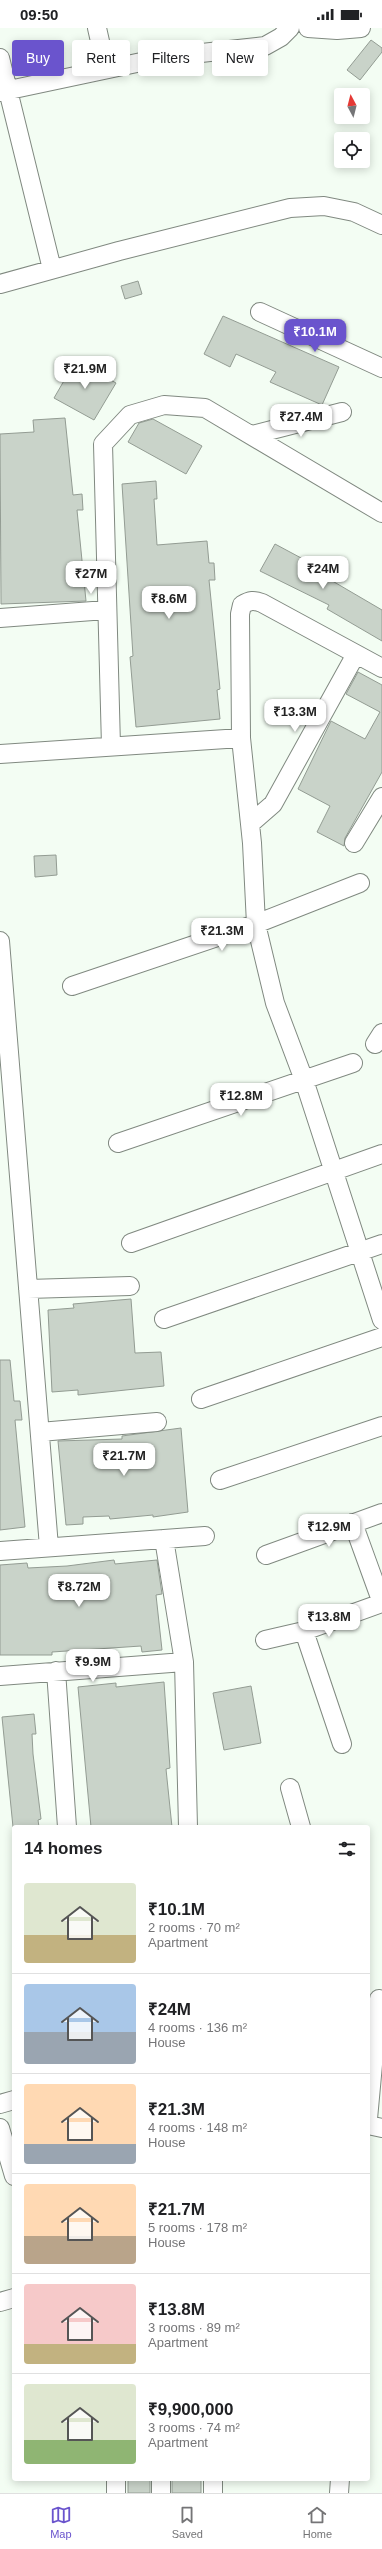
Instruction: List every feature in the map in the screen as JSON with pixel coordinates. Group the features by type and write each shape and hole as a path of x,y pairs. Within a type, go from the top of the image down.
{"street":[{"path":"97,28 100,40"},
{"path":"130,64 204,51 264,46 281,36 290,28"},
{"path":"308,28 337,30 361,28"},
{"path":"0,58 4,91 52,269"},
{"path":"4,91 72,76"},
{"path":"0,284 52,269 302,206 324,206 354,212 382,225"},
{"path":"260,312 382,368"},
{"path":"111,746 106,610 103,444 130,415 164,405 205,408 382,513"},
{"path":"252,435 342,412"},
{"path":"382,668 255,600 242,605 240,629 241,738 250,824 256,924 275,1003 304,1080 382,1320"},
{"path":"0,618 106,610"},
{"path":"250,824 273,804 356,654"},
{"path":"0,754 241,738"},
{"path":"354,843 382,797"},
{"path":"72,986 256,924 360,883"},
{"path":"0,941 8,1145 28,1289 49,1547"},
{"path":"118,1143 354,1063"},
{"path":"131,1243 332,1170 382,1154"},
{"path":"164,1319 382,1244"},
{"path":"28,1289 130,1286"},
{"path":"201,1400 382,1337"},
{"path":"40,1432 157,1422"},
{"path":"220,1480 382,1426"},
{"path":"266,1555 382,1513"},
{"path":"266,1640 304,1631 382,1603 354,1524"},
{"path":"0,1550 205,1536"},
{"path":"164,1539 184,1662 188,1825"},
{"path":"304,1631 342,1744"},
{"path":"0,1676 184,1662"},
{"path":"56,1671 67,1825"},
{"path":"290,1788 300,1825"},
{"path":"370,2089 376,2000"},
{"path":"0,2104 12,2101"},
{"path":"370,2125 382,2128"},
{"path":"0,2128 12,2169"},
{"path":"0,2302 12,2299"},
{"path":"116,2481 116,2493"},
{"path":"161,2481 161,2493"},
{"path":"213,2481 213,2493"},
{"path":"339,2493 340,2481"}],"building":[{"path":"371,40 382,48 382,52 360,80 347,70"},
{"path":"138,281 142,294 125,299 121,286"},
{"path":"223,316 339,367 322,405 270,382 276,372 236,354 230,367 204,354"},
{"path":"76,360 116,383 94,420 54,398"},
{"path":"65,418 73,495 82,494 83,510 77,510 86,601 1,604 0,434 34,432 33,420"},
{"path":"153,419 202,446 186,474 128,442 139,423"},
{"path":"156,481 157,499 154,499 157,545 207,541 209,563 214,563 215,580 209,580 220,689 217,690 220,719 136,727 130,657 133,656 122,484"},
{"path":"275,544 331,574 329,579 382,610 382,641 327,609 329,605 260,571"},
{"path":"358,672 382,685 382,772 345,838 344,846 317,832 330,806 298,789 331,721 365,739 380,712 346,694"},
{"path":"56,855 57,875 35,877 34,856"},
{"path":"131,1299 135,1353 161,1352 164,1386 78,1395 78,1390 52,1392 48,1310 74,1308 73,1304"},
{"path":"0,1360 10,1360 14,1401 20,1401 22,1420 15,1420 25,1527 0,1530"},
{"path":"181,1428 188,1512 153,1517 153,1515 110,1519 109,1516 83,1517 83,1524 66,1525 58,1441 122,1439 122,1436"},
{"path":"114,1560 115,1564 157,1560 162,1594 156,1595 162,1650 142,1652 141,1646 52,1652 52,1655 0,1655 0,1565 27,1563 28,1568 67,1566"},
{"path":"164,1682 170,1768 166,1769 172,1825 91,1825 78,1687 116,1683 116,1687"},
{"path":"251,1686 261,1743 224,1750 213,1693"},
{"path":"34,1714 36,1734 32,1734 41,1819 38,1820 39,1825 13,1825 2,1717"},
{"path":"128,2481 150,2481 150,2493 128,2493"},
{"path":"172,2481 201,2481 201,2493 172,2493"}]}
